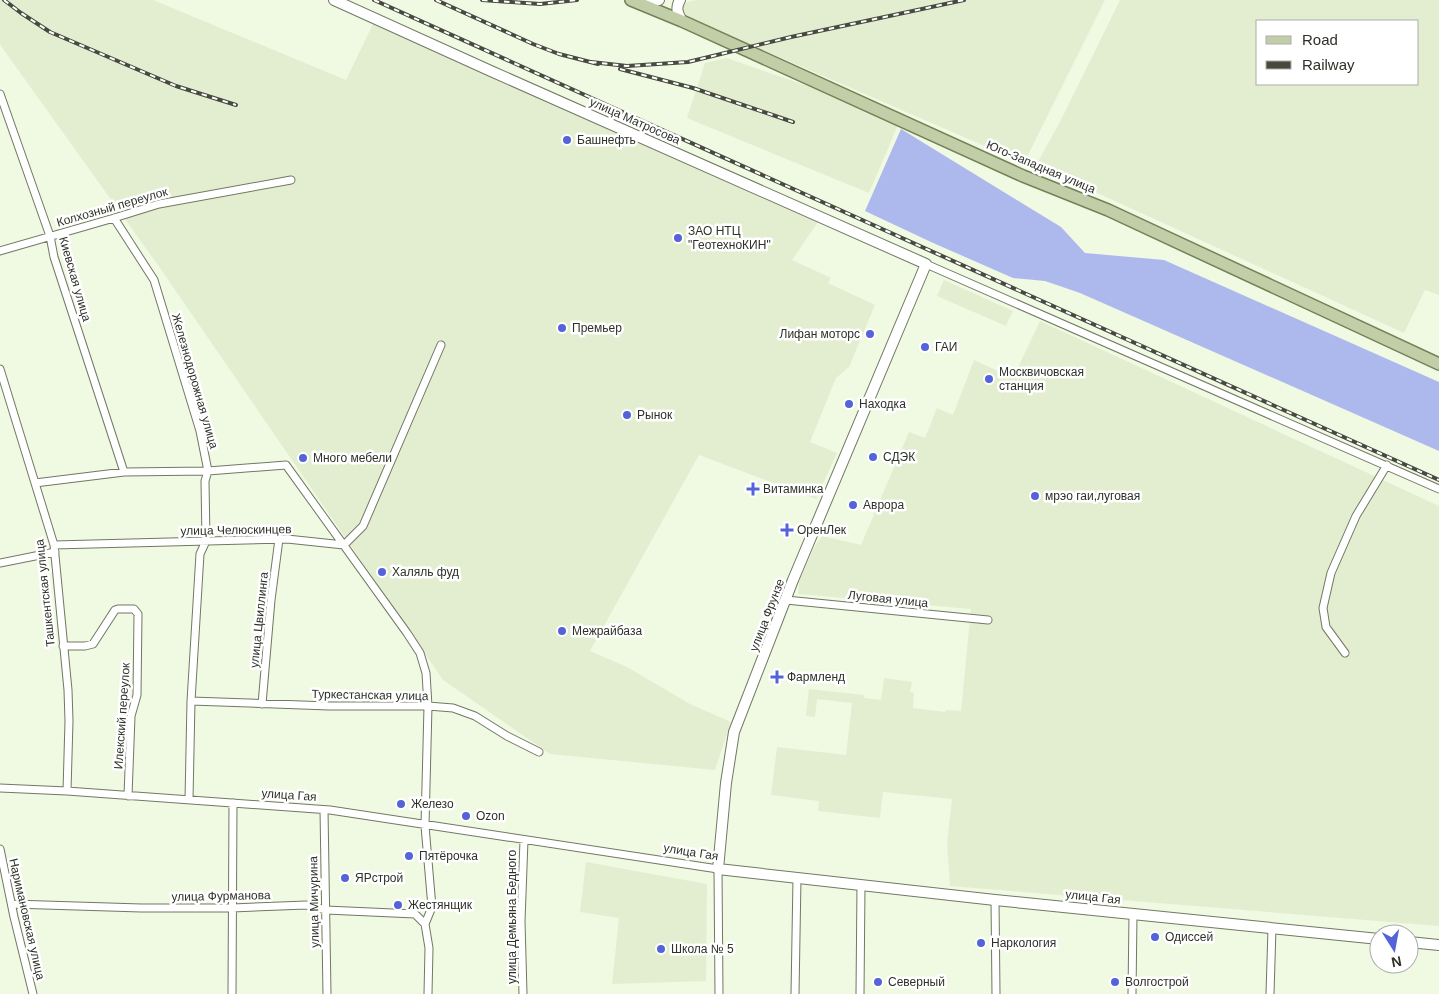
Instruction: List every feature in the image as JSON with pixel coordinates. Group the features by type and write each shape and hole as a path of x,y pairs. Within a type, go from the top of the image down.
{"main road":[{"name":"Юго-Западная улица","path":"635,2 1014,172 1108,210 1439,364"}],"street":[{"name":"улица Матросова","path":"334,0 926,264"},
{"path":"635,2 659,0"},
{"path":"680,0 677,4 677,10 682,22"},
{"name":"Киевская улица","path":"0,94 50,236 54,257 124,472"},
{"name":"Колхозный переулок","path":"0,251 159,204 291,180"},
{"name":"Железнодорожная улица","path":"114,218 154,280 200,431 208,471 205,481 206,541 200,554 191,701 189,800"},
{"path":"926,264 1439,489"},
{"name":"улица Фрунзе","path":"719,994 718,870 726,783 734,732 862,414 926,264"},
{"path":"344,545 363,526 441,344"},
{"name":"Ташкентская улица","path":"0,369 54,548 68,690 67,791"},
{"path":"35,483 124,472 208,471 286,465 420,653 426,673 428,706 425,826 432,907 425,924 429,948 428,994"},
{"path":"1344,653 1326,627 1323,608 1331,573 1356,516 1387,465"},
{"name":"улица Челюскинцев","path":"0,562 54,548 278,539 344,545"},
{"name":"улица Цвиллинга","path":"262,704 278,539"},
{"name":"Луговая улица","path":"786,600 988,620"},
{"name":"Илекский переулок","path":"63,646 93,644 115,610 134,610 138,614 137,694 131,716 128,796"},
{"name":"Туркестанская улица","path":"191,701 453,708 475,716 538,752"},
{"name":"улица Гая","path":"0,788 67,791 324,810 718,870 1369,938"},
{"path":"232,994 233,803"},
{"name":"улица Мичурина","path":"324,810 327,994"},
{"name":"улица Демьяна Бедного","path":"524,840 521,921 524,994"},
{"name":"Наримановская улица","path":"0,849 32,994"},
{"path":"794,994 796,878"},
{"path":"860,994 861,885"},
{"path":"994,900 996,994"},
{"name":"улица Фурманова","path":"12,904 141,908 232,908 306,905 326,910 415,914 425,924"},
{"path":"1132,994 1133,914"},
{"path":"1270,994 1272,928"},
{"path":"1419,943 1439,945"}],"shaded area":[{"path":"0,0 153,0 346,80 373,24 818,222 792,260 831,278 828,283 875,305 849,367 836,378 810,442 837,453 816,499 699,455 590,651 627,667 690,704 731,722 715,770 550,754 443,680 160,268 1,46"},
{"path":"697,0 1105,0 1024,163 685,16 681,9 687,2"},
{"path":"1120,0 1439,0 1439,295 1425,290 1404,333 1036,165 1061,120"},
{"path":"727,58 813,88 898,125 869,193 687,118 705,63"},
{"path":"901,129 1061,227 1085,253 1164,260 1439,382 1439,451 1080,293 1045,281 1013,278 865,211"},
{"path":"944,280 1013,311 1006,326 937,296"},
{"path":"1040,321 1439,506 1439,926 950,886 947,843 952,799 883,792 880,818 818,811 819,801 771,795 777,747 846,755 852,703 817,699 815,717 806,716 809,689 864,695 864,698 881,700 884,678 912,682 910,692 914,693 913,708 945,712 946,710 961,711 971,609 798,594 799,581 815,546 822,536 861,545 909,432 925,438 937,408 953,415 974,360 1013,378"},
{"name":"Школа № 5","path":"586,862 707,884 706,981 612,984 619,918 580,912"}],"railway":[{"path":"4,0 50,32 176,86 236,105"},
{"path":"374,0 1439,480"},
{"path":"436,0 533,44 559,54 598,64"},
{"path":"482,0 540,4 577,0"},
{"path":"591,62 627,66 688,62 791,37 964,0"},
{"path":"620,69 693,88 793,122"}],"place":[{"name":"Башнефть","path":"567,140"},
{"name":"ЗАО НТЦ \"ГеотехноКИН\"","path":"678,238"},
{"name":"Премьер","path":"562,328"},
{"name":"Лифан моторс","path":"870,334"},
{"name":"ГАИ","path":"925,347"},
{"name":"Москвичовская станция","path":"989,379"},
{"name":"Находка","path":"849,404"},
{"name":"Рынок","path":"627,415"},
{"name":"СДЭК","path":"873,457"},
{"name":"Много мебели","path":"303,458"},
{"name":"Витаминка","path":"753,489"},
{"name":"мрэо гаи,луговая","path":"1035,496"},
{"name":"Аврора","path":"853,505"},
{"name":"ОренЛек","path":"787,530"},
{"name":"Халяль фуд","path":"382,572"},
{"name":"Межрайбаза","path":"562,631"},
{"name":"Фармленд","path":"777,677"},
{"name":"Железо","path":"401,804"},
{"name":"Ozon","path":"466,816"},
{"name":"Пятёрочка","path":"409,856"},
{"name":"ЯРстрой","path":"345,878"},
{"name":"Жестянщик","path":"398,905"},
{"name":"Одиссей","path":"1155,937"},
{"name":"Наркология","path":"981,943"},
{"name":"Школа № 5","path":"661,949"},
{"name":"Северный","path":"878,982"},
{"name":"Волгострой","path":"1115,982"}]}
